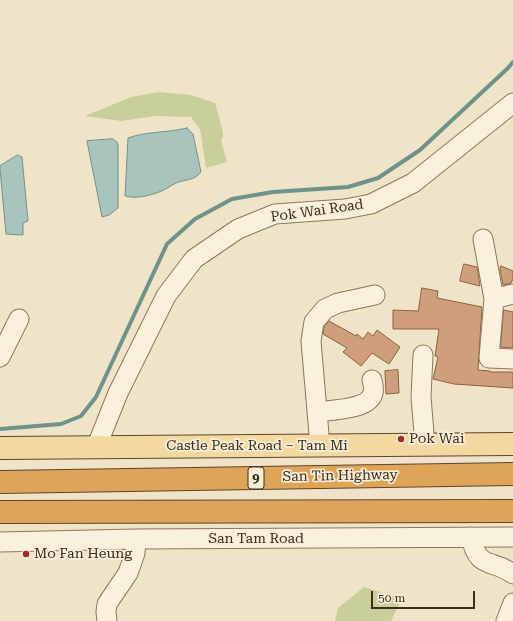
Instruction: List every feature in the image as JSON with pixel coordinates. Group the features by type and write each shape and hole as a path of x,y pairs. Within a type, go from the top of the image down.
{"highway":[{"name":"San Tin Highway","path":"0,482 513,474"},
{"path":"0,512 513,511"}],"main road":[{"name":"Castle Peak Road – Tam Mi","path":"0,448 513,444"}],"street":[{"name":"Pok Wai Road","path":"96,448 118,393 166,296 194,259 238,229 275,214 345,209 371,204 413,183 509,114"},
{"path":"483,239 494,299 489,358 513,360"},
{"path":"494,299 513,294"},
{"path":"320,446 311,341 314,322 325,309 338,303 375,295"},
{"path":"0,357 19,319"},
{"path":"423,355 421,397 426,445"},
{"path":"317,412 359,407 373,394 372,380"},
{"path":"472,537 473,548 478,557 488,563 508,570 513,574"},
{"name":"San Tam Road","path":"0,542 136,539 513,537"},
{"path":"107,621 106,604 128,573 135,553 136,539"},
{"path":"506,621 513,603"}],"green space":[{"path":"159,92 191,95 215,103 223,132 221,140 227,162 206,168 200,129 191,117 156,116 121,121 85,116 131,97"},
{"path":"364,587 402,599 391,621 335,621 338,608"}],"water":[{"path":"187,128 193,134 201,172 196,177 176,183 163,190 146,196 125,196 128,138 142,134"},
{"path":"113,139 118,145 118,208 109,215 102,217 87,141"},
{"path":"18,155 22,157 28,221 23,223 23,235 6,234 0,169 0,166"}],"building":[{"path":"464,264 477,267 480,286 460,281"},
{"path":"501,266 513,271 513,279 511,283 503,285 500,269"},
{"path":"422,288 438,291 437,298 482,307 478,370 490,372 513,372 513,388 454,384 433,379 438,357 435,356 439,329 393,329 393,310 418,311"},
{"path":"504,310 513,312 513,348 501,347"},
{"path":"329,321 356,336 357,334 363,339 368,332 373,336 377,330 400,347 389,364 372,353 361,366 343,352 347,348 323,334 324,327"},
{"path":"398,370 399,393 386,394 385,371"}],"waterway":[{"path":"0,429 61,424 81,416 96,397 167,244 195,219 232,199 273,192 348,187 378,178 420,150 513,62"}],"place":[{"name":"Pok Wai","path":"401,439"},
{"name":"Mo Fan Heung","path":"26,554"}]}
